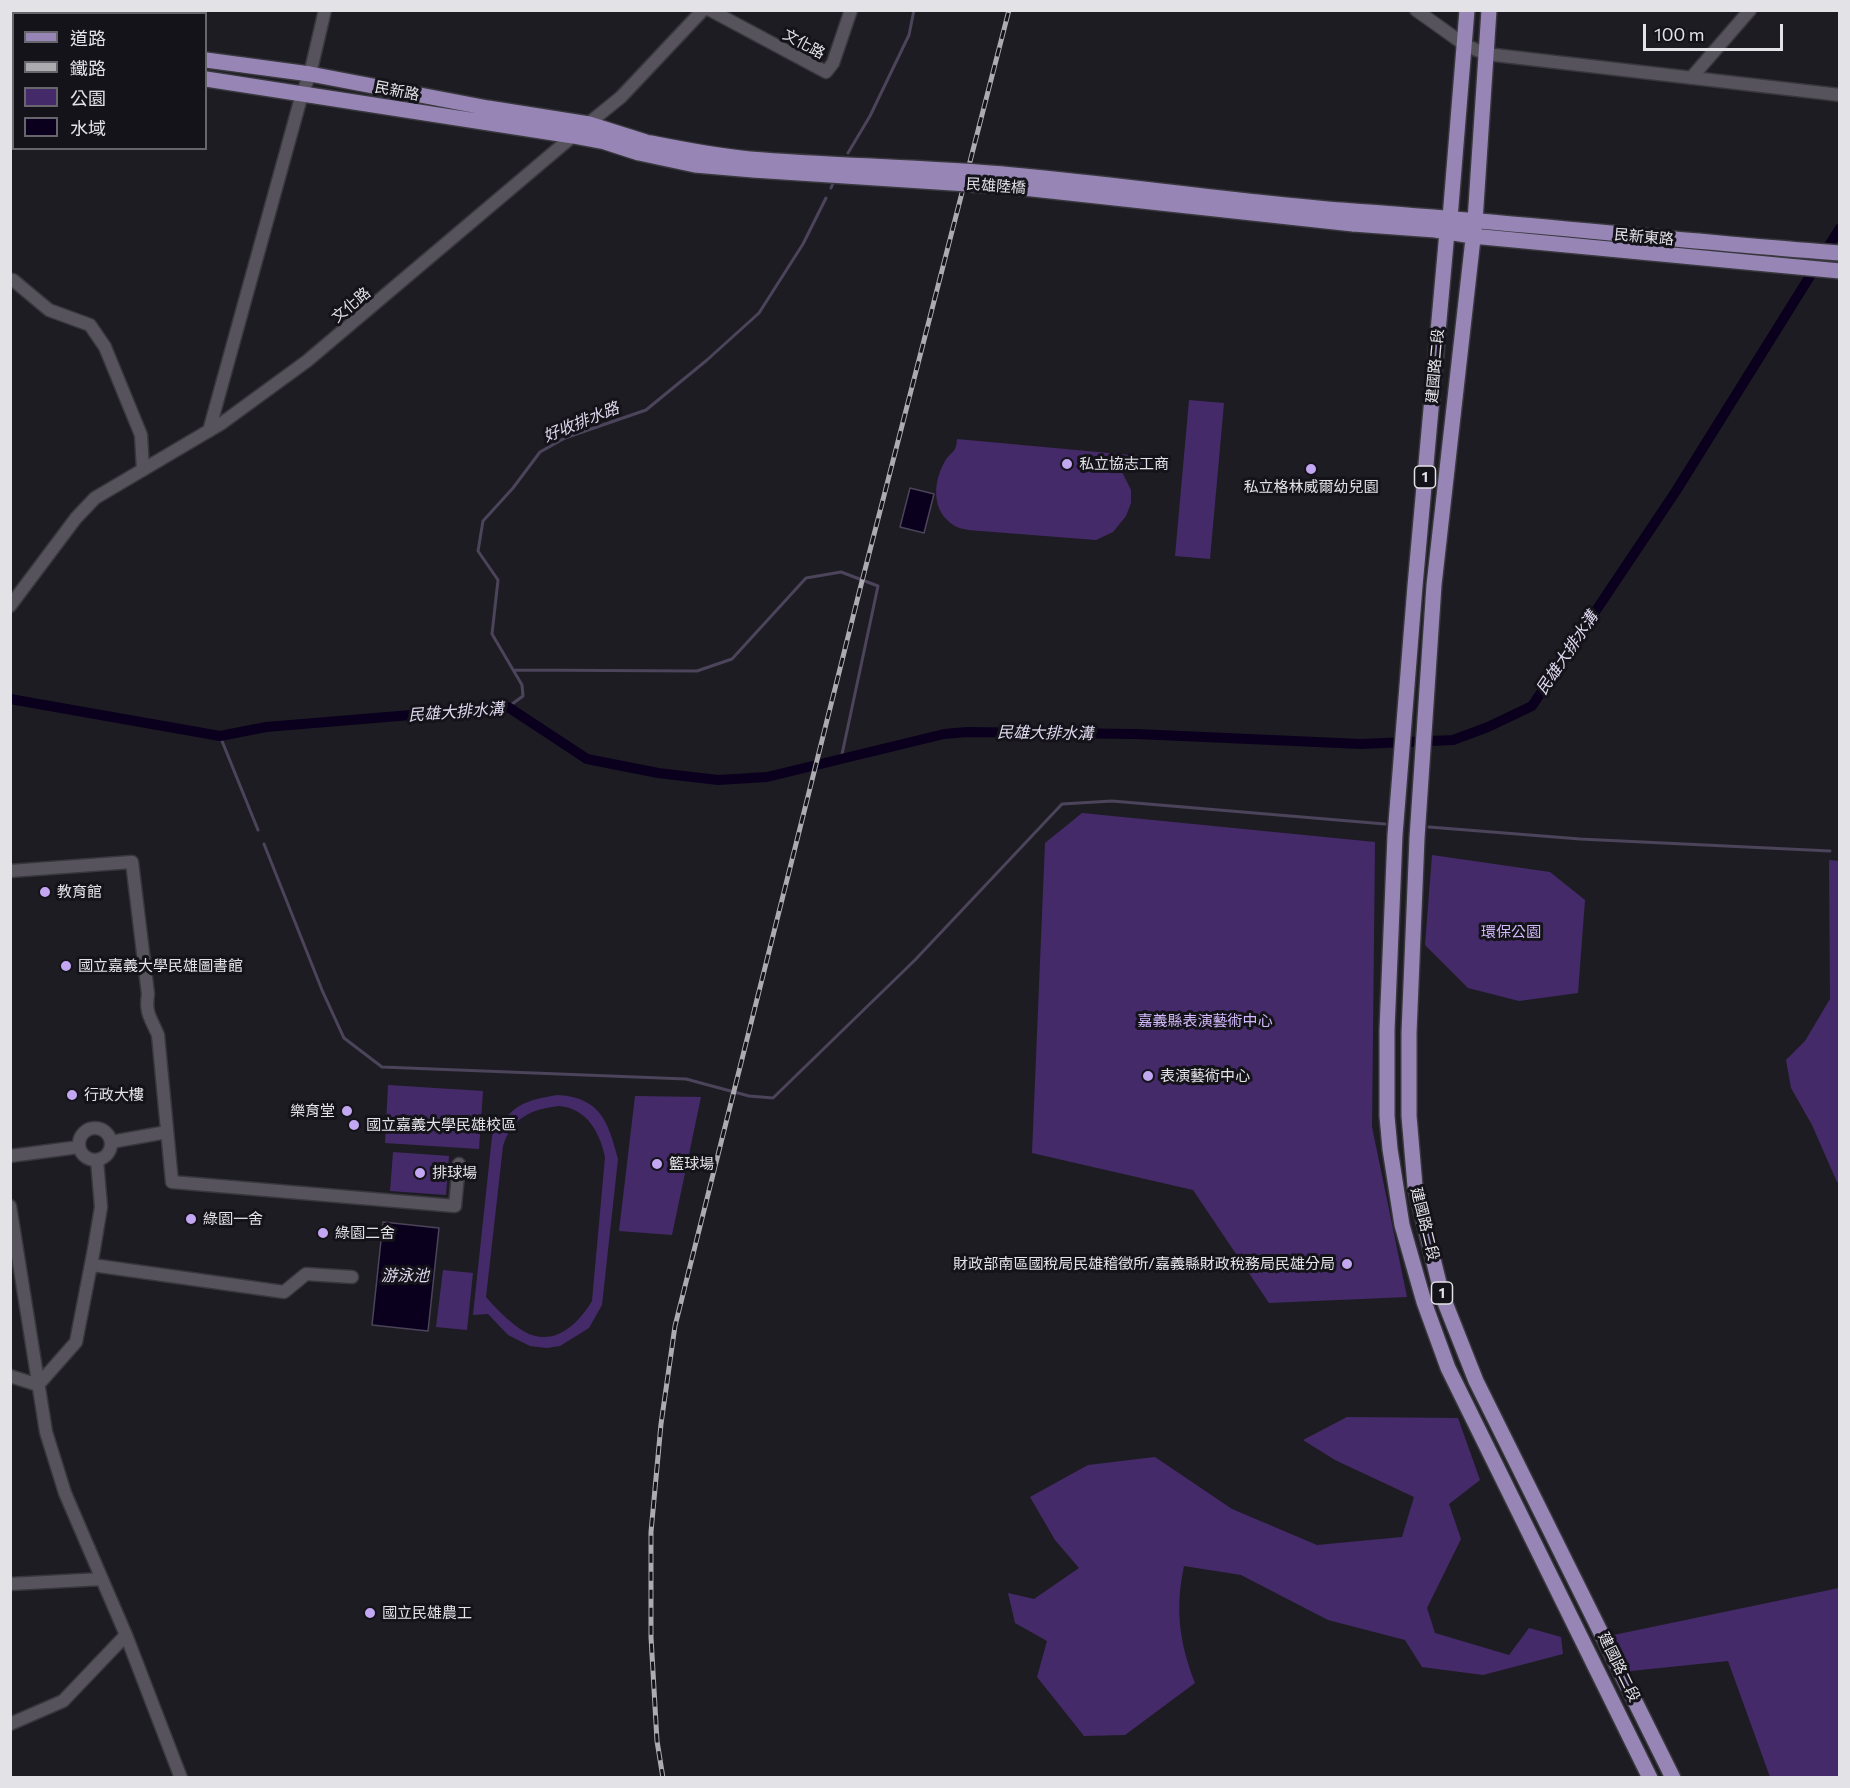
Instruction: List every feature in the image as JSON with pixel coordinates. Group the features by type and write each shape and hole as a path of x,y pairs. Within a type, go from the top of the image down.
{"main road":[{"name":"建國路二段","path":"1467,10 1395,835 1387,1030 1387,1116 1390,1149 1402,1226 1424,1302 1448,1368 1650,1778"},
{"name":"建國路二段","path":"1489,10 1474,228 1434,585 1416,847 1409,1033 1410,1128 1415,1186 1440,1286 1476,1381 1673,1778"},
{"name":"民新路","path":"207,60 310,74 488,108 589,124 643,148"},
{"name":"民新路","path":"207,79 643,148"},
{"name":"民雄陸橋","path":"643,148 696,165 1014,187 1474,228"},
{"name":"民新東路","path":"1474,228 1839,253"},
{"name":"民新東路","path":"1474,228 1805,269 1839,271"},
{"path":"1459,1389 1476,1381"}],"street":[{"path":"209,431 302,94 310,74 325,10"},
{"name":"文化路","path":"10,606 76,518 95,498 222,423 307,362 573,136 621,98 703,10"},
{"name":"文化路","path":"710,10 826,72 833,63 851,10"},
{"path":"1416,10 1465,45 1486,54 1839,95"},
{"path":"1691,78 1750,10"},
{"path":"13,280 50,310 90,325 105,347 141,435 143,470"},
{"path":"10,871 132,862 148,994 146,1008 158,1035 172,1182 455,1206 459,1164"},
{"path":"97,1128 107,1133 111,1142 110,1152 98,1160 82,1155 79,1147 83,1134 97,1128"},
{"path":"111,1142 166,1132"},
{"path":"10,1156 79,1147"},
{"path":"38,1386 76,1342 101,1207 98,1160"},
{"path":"10,1206 46,1432 65,1493 126,1635 181,1778"},
{"path":"92,1264 284,1292 306,1274 352,1277"},
{"path":"10,1376 38,1386"},
{"path":"10,1584 102,1579"},
{"path":"10,1724 63,1701 126,1635"}],"green space":[{"path":"1189,400 1224,403 1210,559 1175,556"},
{"path":"957,439 1141,456 1141,467 1119,466 1131,490 1131,503 1126,516 1113,532 1096,540 968,530 956,527 947,520 936,497 940,471 954,450"},
{"name":"嘉義縣表演藝術中心","path":"1082,813 1375,842 1372,1127 1407,1297 1269,1303 1193,1190 1032,1153 1045,843"},
{"name":"環保公園","path":"1432,855 1550,872 1585,900 1578,993 1519,1001 1468,988 1425,945"},
{"path":"1829,860 1840,861 1840,1182 1837,1182 1812,1125 1791,1088 1786,1060 1805,1041 1830,999"},
{"path":"388,1085 483,1091 479,1149 385,1143"},
{"path":"558,1095 584,1101 600,1114 606,1123 618,1159 602,1305 589,1328 560,1346 547,1348 530,1346 508,1335 488,1314 473,1315 494,1118 505,1120 521,1105 535,1099","holes":["549,1107 569,1108 577,1111 591,1123 600,1139 605,1157 592,1301 568,1329 542,1337 520,1329 486,1297 503,1146 512,1128 524,1117"]},
{"name":"籃球場","path":"635,1096 701,1097 672,1235 619,1231"},
{"name":"排球場","path":"393,1152 449,1156 446,1195 390,1191"},
{"path":"443,1270 473,1273 467,1330 436,1327"},
{"path":"1347,1417 1458,1418 1480,1480 1449,1504 1461,1539 1427,1608 1435,1633 1509,1655 1529,1628 1561,1637 1563,1654 1483,1675 1422,1667 1405,1640 1328,1620 1241,1575 1184,1566 1181,1581 1180,1625 1185,1653 1195,1683 1125,1735 1084,1736 1037,1677 1047,1641 1015,1623 1008,1593 1034,1599 1079,1568 1055,1540 1030,1497 1088,1465 1155,1457 1232,1509 1317,1545 1402,1537 1414,1497 1335,1460 1303,1440"},
{"path":"1839,1588 1839,1777 1770,1777 1728,1661 1621,1672 1604,1637"}],"water":[{"path":"910,488 934,494 924,533 900,527"},
{"name":"游泳池","path":"383,1222 439,1228 428,1331 372,1325"}],"waterway":[{"name":"好收排水路","path":"848,153 870,116 909,35 914,10"},
{"name":"好收排水路","path":"831,188 834,181"},
{"name":"好收排水路","path":"508,707 523,696 522,685 492,634 498,580 478,551 483,521 513,488 540,452 565,438 646,410 759,313 803,244 826,198"},
{"name":"民雄大排水溝","path":"10,699 220,736 266,727 508,707 587,759 658,773 718,780 767,777 944,734 967,732 1137,734 1361,744 1453,740 1488,727 1532,706 1676,491 1840,228"},
{"path":"513,670 697,671 732,659 806,578 841,572 878,586 841,759"},
{"path":"220,736 258,830"},
{"path":"264,844 322,990 344,1038 382,1067 686,1079 749,1096 773,1098 915,960 1062,804 1112,801 1385,824"},
{"path":"1429,827 1580,839 1830,851"}],"railway":[{"path":"663,1778 657,1741 651,1637 651,1532 661,1424 675,1326 860,589 1009,10"}],"place":[{"name":"私立協志工商","path":"1067,464"},
{"name":"私立格林威爾幼兒園","path":"1311,469"},
{"name":"教育館","path":"45,892"},
{"name":"國立嘉義大學民雄圖書館","path":"66,966"},
{"name":"表演藝術中心","path":"1148,1076"},
{"name":"行政大樓","path":"72,1095"},
{"name":"樂育堂","path":"347,1111"},
{"name":"國立嘉義大學民雄校區","path":"354,1125"},
{"name":"籃球場","path":"657,1164"},
{"name":"排球場","path":"420,1173"},
{"name":"綠園一舍","path":"191,1219"},
{"name":"綠園二舍","path":"323,1233"},
{"name":"財政部南區國稅局民雄稽徵所/嘉義縣財政稅務局民雄分局","path":"1347,1264"},
{"name":"國立民雄農工","path":"370,1613"}]}
